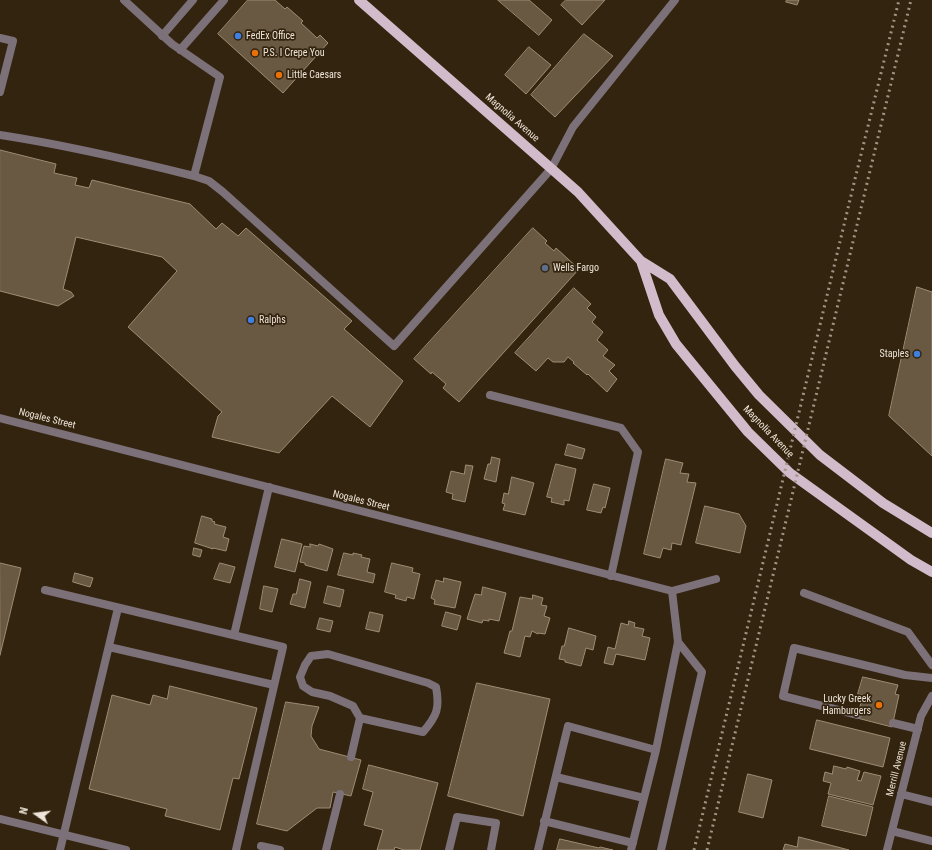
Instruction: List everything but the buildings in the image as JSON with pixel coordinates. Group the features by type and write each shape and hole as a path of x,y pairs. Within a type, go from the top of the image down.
{"main road":[{"name":"Magnolia Avenue","path":"359,0 578,192 642,261 670,279 735,366 759,394 820,455 883,503 932,534"},
{"name":"Magnolia Avenue","path":"642,261 659,314 676,344 748,432 790,473 911,560 932,572"}],"street":[{"path":"124,0 162,36 220,77 194,176"},
{"path":"162,36 193,0"},
{"path":"180,50 224,0"},
{"path":"0,135 43,141 93,151 209,181 394,346 552,169 573,128 675,0"},
{"path":"0,38 13,41 0,92"},
{"path":"490,395 621,428 638,452 611,576"},
{"name":"Nogales Street","path":"0,418 672,591 716,579"},
{"path":"234,635 269,487"},
{"path":"45,590 283,647 236,850"},
{"path":"544,821 632,846 656,750 678,642 672,591"},
{"path":"804,593 908,632 932,665"},
{"path":"60,850 118,608"},
{"path":"660,850 702,672 678,642"},
{"path":"109,647 274,685"},
{"path":"858,714 783,696 794,648 905,675 932,678"},
{"path":"351,757 360,718 353,706 330,696 312,692 303,686 300,677 311,656 328,654 428,683 436,687 439,700 434,720 423,732 360,718"},
{"name":"Merrill Avenue","path":"888,850 921,716 932,696"},
{"path":"893,723 918,729"},
{"path":"538,850 568,726 656,750"},
{"path":"556,777 644,798"},
{"path":"326,850 340,794"},
{"path":"901,794 932,802"},
{"path":"449,850 457,817 496,824 491,850"},
{"path":"0,819 126,850"},
{"path":"892,832 932,841"},
{"path":"261,846 280,850"}],"railway":[{"path":"694,850 899,0"},
{"path":"707,850 911,0"}],"place":[{"name":"FedEx Office","path":"238,36"},
{"name":"P.S. I Crepe You","path":"255,53"},
{"name":"Little Caesars","path":"279,75"},
{"name":"Wells Fargo","path":"545,268"},
{"name":"Ralphs","path":"251,320"},
{"name":"Staples","path":"917,354"},
{"name":"Lucky Greek Hamburgers","path":"879,705"}]}
